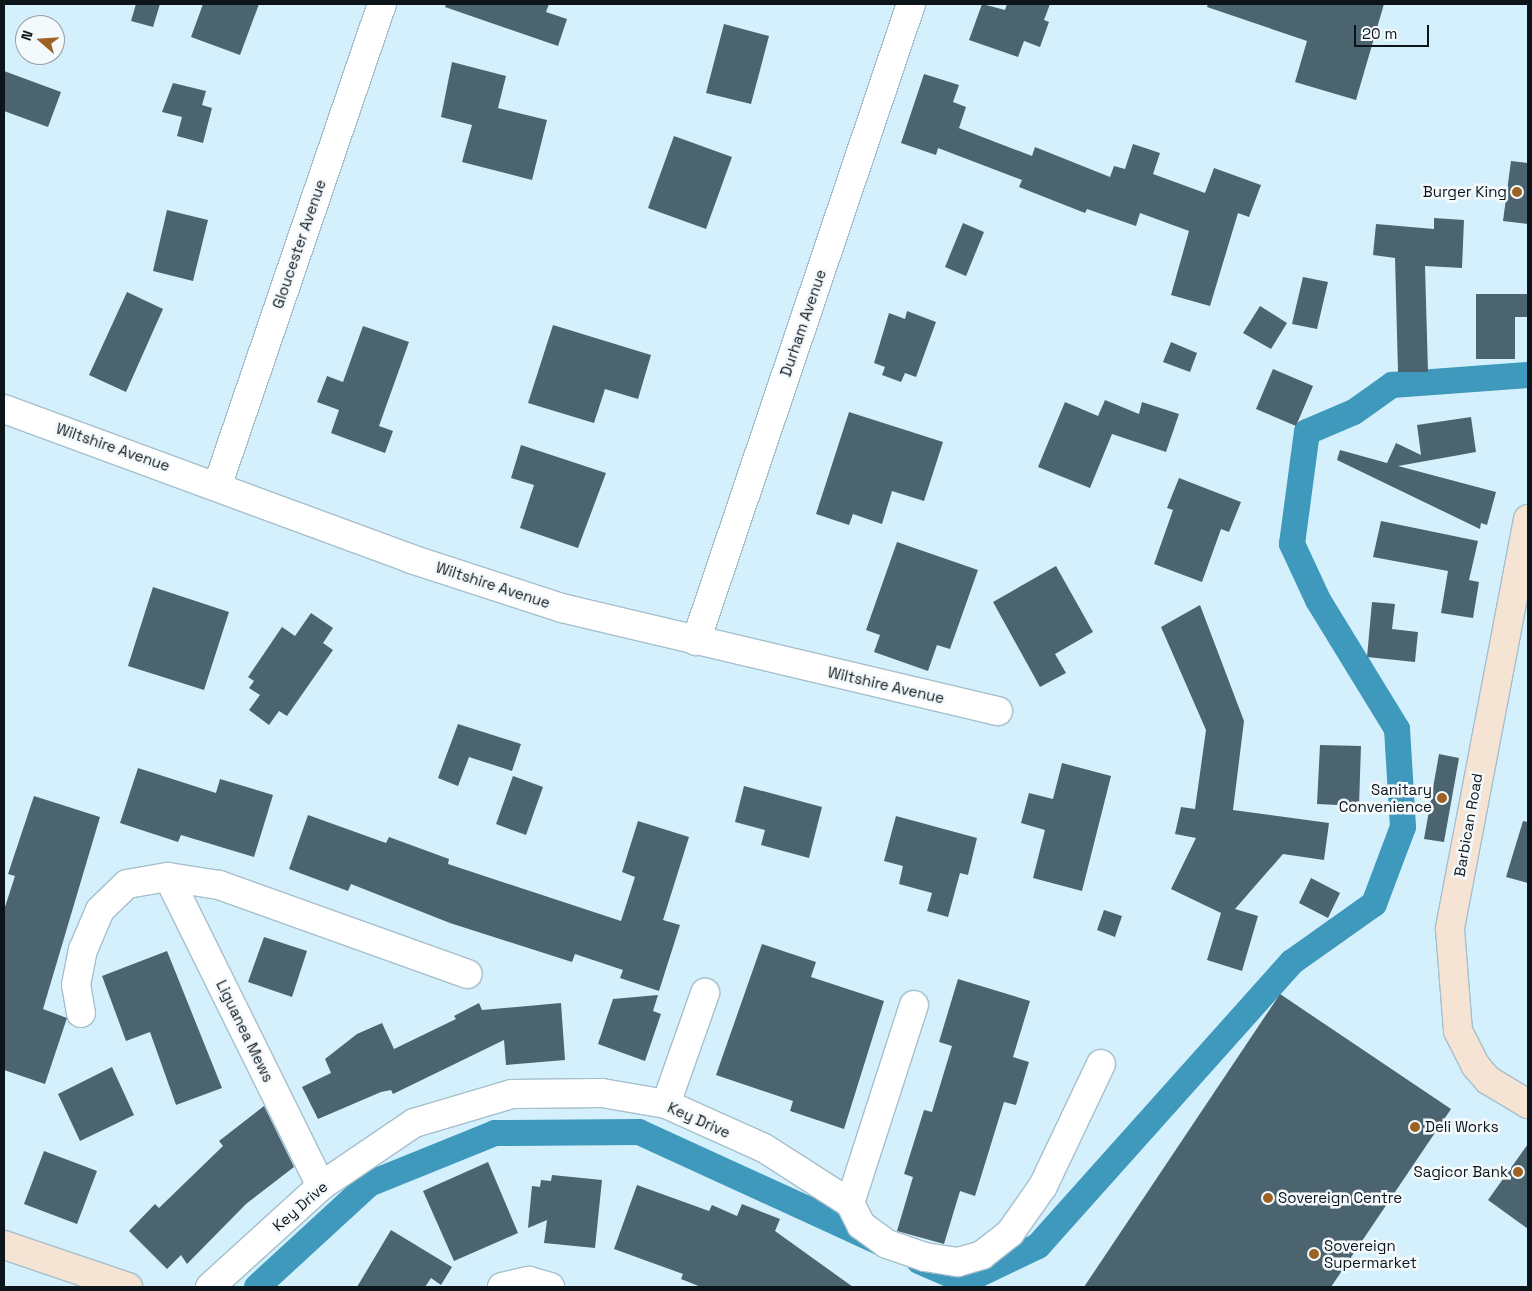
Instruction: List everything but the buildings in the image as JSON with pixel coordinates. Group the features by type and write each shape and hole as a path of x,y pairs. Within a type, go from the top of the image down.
{"main road":[{"name":"Barbican Road","path":"1528,519 1450,929 1458,1031 1475,1065 1488,1080 1528,1104"},
{"path":"4,1245 128,1287"}],"street":[{"name":"Gloucester Avenue","path":"218,484 382,4"},
{"name":"Durham Avenue","path":"696,641 911,4"},
{"name":"Wiltshire Avenue","path":"4,409 218,484 411,559 562,608 998,711"},
{"path":"82,1012 76,985 82,950 100,910 127,884 168,877 220,885 468,974"},
{"name":"Liguanea Mews","path":"168,877 321,1186"},
{"path":"666,1104 705,994"},
{"path":"914,1005 850,1203 860,1225 887,1244 925,1257 958,1262 982,1255 1010,1234 1043,1186 1101,1064"},
{"name":"Key Drive","path":"210,1287 321,1186 414,1123 512,1094 602,1093 666,1104 764,1148 850,1203"},
{"path":"502,1287 529,1281 550,1287"}],"waterway":[{"path":"919,1261 965,1281 1038,1246 1292,962 1374,904 1403,827 1397,729 1318,600 1292,544 1307,432 1354,412 1392,385 1528,375"},
{"path":"257,1287 369,1184 495,1133 639,1132 879,1242"}],"place":[{"name":"Burger King","path":"1517,192"},
{"name":"Sanitary Convenience","path":"1442,798"},
{"name":"Deli Works","path":"1415,1127"},
{"name":"Sagicor Bank","path":"1518,1172"},
{"name":"Sovereign Centre","path":"1268,1198"},
{"name":"Sovereign Supermarket","path":"1314,1254"}]}
